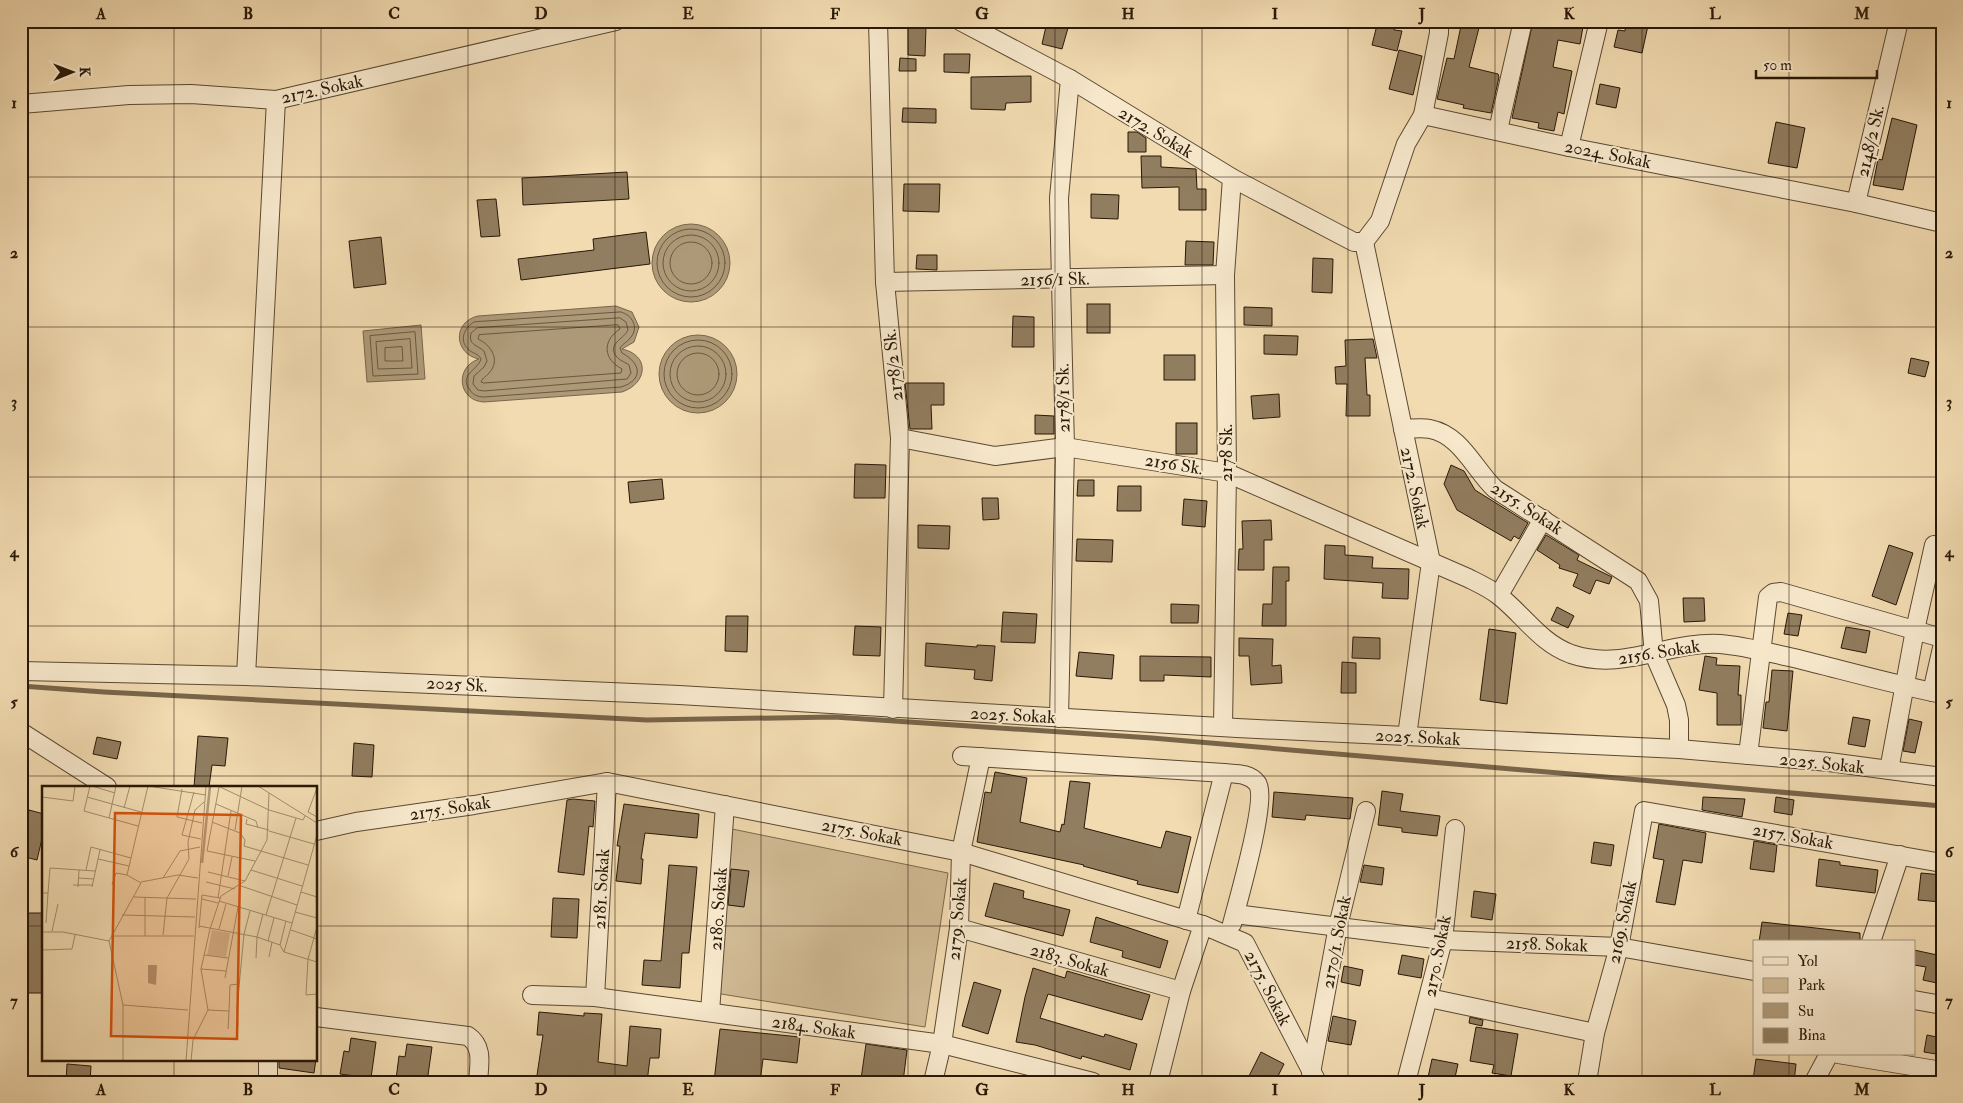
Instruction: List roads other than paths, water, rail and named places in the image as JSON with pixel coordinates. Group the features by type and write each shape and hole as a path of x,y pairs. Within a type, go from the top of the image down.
{"street":[{"name":"2172. Sokak","path":"21,104 129,95 191,94 276,100 616,21"},
{"name":"2178/2 Sk.","path":"878,21 885,282 900,438 893,709"},
{"name":"2172. Sokak","path":"960,21 1070,79 1232,178 1359,242 1431,562 1407,736"},
{"path":"1359,242 1380,221 1406,144 1423,115 1439,33 1439,21"},
{"path":"1498,130 1523,21"},
{"path":"1570,147 1599,21"},
{"name":"2148/2 Sk.","path":"1856,203 1898,21"},
{"name":"2178/1 Sk.","path":"1059,718 1064,447 1059,198 1070,79"},
{"path":"246,676 276,100"},
{"name":"2024. Sokak","path":"1423,115 1570,147 1856,203 1942,223"},
{"name":"2178 Sk.","path":"1223,727 1227,473 1225,275 1232,178"},
{"name":"2156/1 Sk.","path":"885,282 1225,275"},
{"name":"2155. Sokak","path":"1402,429 1429,429 1448,436 1462,448 1479,472 1495,489 1632,575 1643,587 1649,601 1654,654"},
{"name":"2156 Sk.","path":"900,438 995,456 1064,447 1227,473 1431,562"},
{"path":"1499,595 1543,519"},
{"path":"1889,770 1915,630 1934,545 1942,546"},
{"name":"2156. Sokak","path":"1431,562 1468,578 1499,595 1538,634 1571,654 1608,661 1654,654 1679,646 1721,644 1760,650 1937,693"},
{"path":"1748,755 1768,597 1776,592 1942,638"},
{"path":"1937,693 1942,648"},
{"path":"1654,654 1676,706 1680,734 1679,749"},
{"name":"2025 Sk.","path":"21,671 246,676 679,695 893,709"},
{"name":"2025. Sokak","path":"893,709 1679,749 1889,770 1942,778"},
{"path":"21,732 106,786"},
{"path":"962,756 1224,773 1246,775 1252,778 1260,792 1259,812 1229,936"},
{"name":"2179. Sokak","path":"933,1082 942,1044 959,928 962,852 981,757"},
{"path":"1186,920 1224,773"},
{"name":"2175. Sokak","path":"318,831 356,822 474,805 607,782 962,852 1203,925 1245,943 1314,1078"},
{"name":"2181. Sokak","path":"595,997 607,782"},
{"name":"2180. Sokak","path":"710,1012 725,805"},
{"name":"2170/1. Sokak","path":"1314,1078 1338,926 1366,811"},
{"name":"2157. Sokak","path":"1644,811 1942,863"},
{"name":"2169. Sokak","path":"1587,1082 1595,1033 1619,947 1644,811"},
{"name":"2170. Sokak","path":"1406,1082 1443,940 1455,829"},
{"path":"1872,940 1900,855"},
{"name":"2158. Sokak","path":"1235,914 1443,940 1619,947 1753,971"},
{"path":"1158,1082 1181,991 1203,925"},
{"name":"2183. Sokak","path":"959,928 1181,991"},
{"name":"2184. Sokak","path":"532,995 595,997 942,1044 1093,1082"},
{"path":"1429,998 1595,1033"},
{"path":"1916,1000 1942,1005"},
{"path":"318,1017 468,1036 477,1044 479,1050 478,1082"},
{"path":"1814,1082 1828,1056"},
{"path":"1850,1056 1942,1071"},
{"path":"268,1060 268,1082"}],"water":[{"path":"683,224 699,224 713,230 724,241 730,255 730,271 724,285 713,296 699,302 683,302 669,296 658,285 652,271 652,255 658,241 669,230"},
{"path":"616,306 632,312 639,327 634,342 622,349 631,352 641,363 641,376 631,388 622,392 484,402 475,400 464,390 462,383 466,369 471,363 479,359 465,351 459,338 460,331 470,319 478,316"},
{"path":"421,325 425,379 367,382 363,331"},
{"path":"690,335 706,335 720,341 731,352 737,366 737,382 731,396 720,407 706,413 690,413 676,407 665,396 659,382 659,366 665,352 676,341"}],"waterway":[{"path":"21,686 647,720 834,717 1152,738 1942,806"}]}
